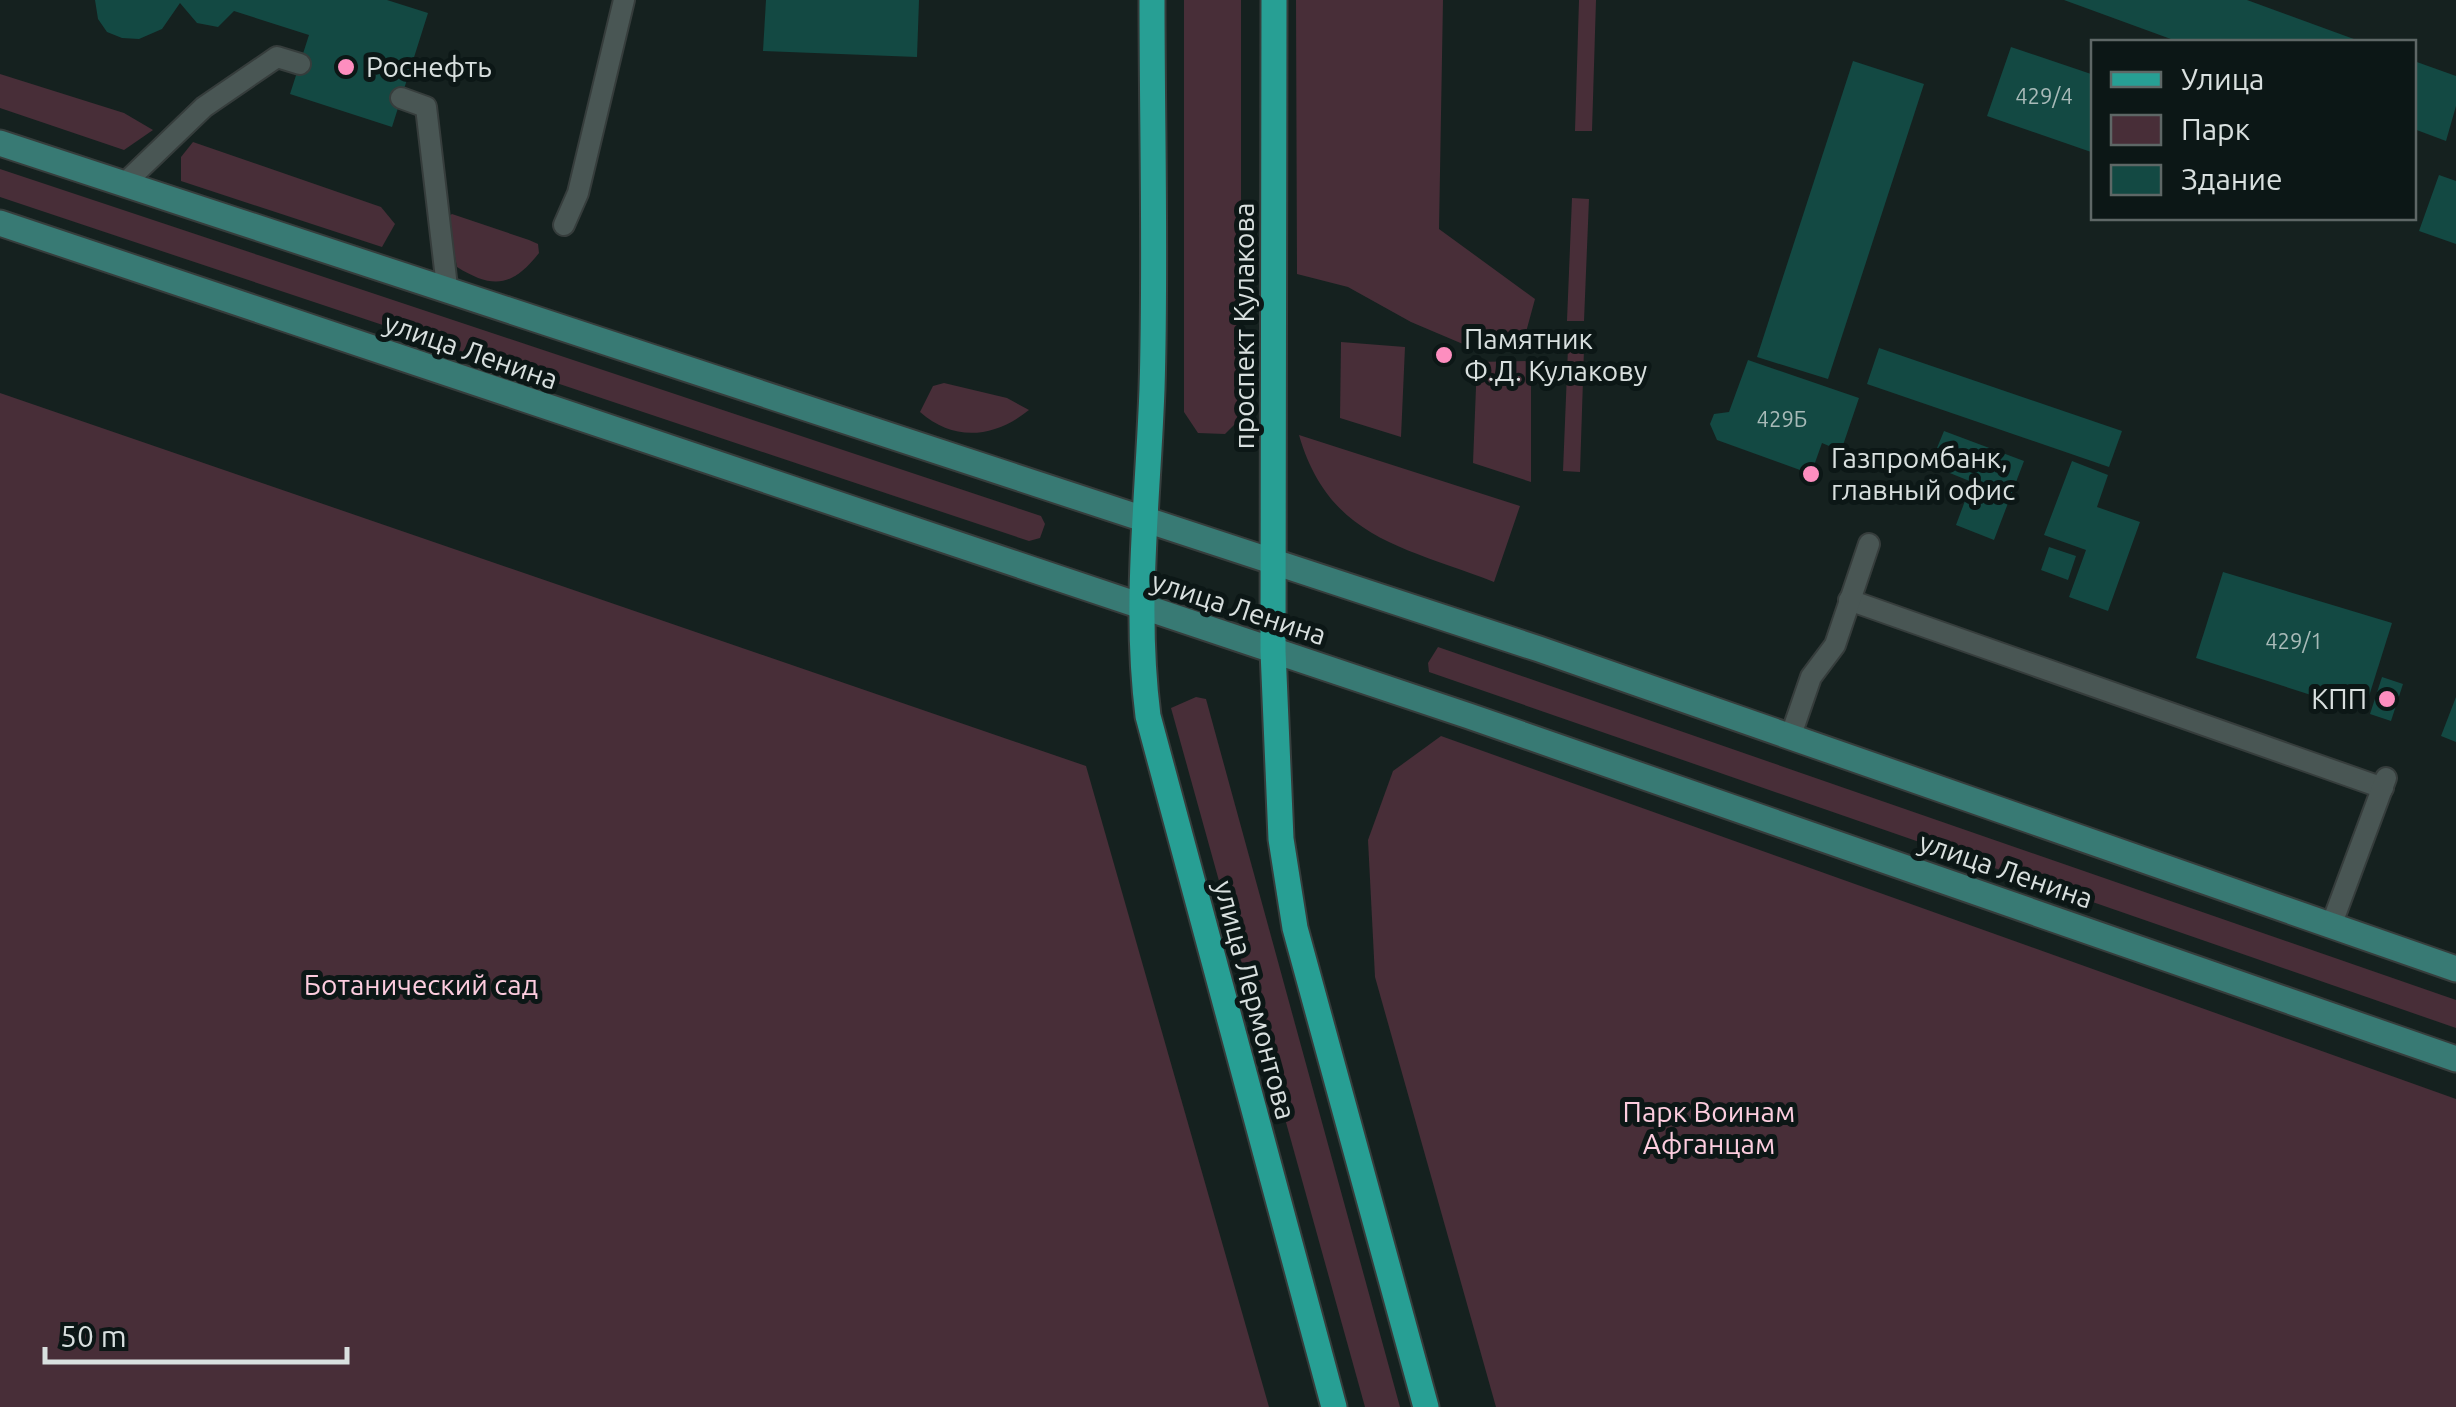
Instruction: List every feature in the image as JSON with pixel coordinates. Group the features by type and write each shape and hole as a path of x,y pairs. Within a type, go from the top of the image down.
{"main road":[{"path":"1139,606 1152,389 1152,0"},
{"name":"проспект Кулакова","path":"1273,651 1274,0"},
{"name":"улица Ленина","path":"0,143 1273,562 2456,969"},
{"name":"улица Ленина","path":"0,223 1273,651 2456,1058"},
{"name":"улица Лермонтова","path":"1139,606 1148,716 1334,1407"},
{"name":"улица Лермонтова","path":"1273,651 1280,820 1295,928 1426,1407"}],"lane":[{"path":"564,225 578,192 624,0"},
{"path":"125,183 204,107 277,57 300,64"},
{"path":"400,98 426,107 447,287"},
{"path":"1790,738 1811,677 1835,645 1868,544"},
{"path":"1850,600 2384,782 2331,926"}],"green space":[{"path":"1184,0 1241,0 1241,418 1225,434 1198,433 1184,412"},
{"path":"1296,0 1443,0 1439,229 1535,299 1522,347 1477,350 1411,322 1348,287 1297,274"},
{"path":"1579,0 1596,0 1592,131 1575,131"},
{"path":"0,74 124,113 153,130 124,150 0,108"},
{"path":"193,142 381,207 395,224 382,247 181,181 181,157"},
{"path":"0,169 1041,516 1045,524 1040,538 1029,541 0,197"},
{"path":"1572,198 1589,199 1584,321 1567,321"},
{"path":"452,214 538,244 539,253 520,272 502,281 470,274 457,267 447,217"},
{"path":"1341,342 1405,347 1401,437 1340,418"},
{"path":"1568,348 1584,349 1580,472 1563,471"},
{"path":"1531,361 1531,482 1473,463 1477,362"},
{"path":"944,383 1007,398 1029,410 988,431 946,428 920,412 933,386"},
{"name":"Ботанический сад","path":"0,393 1086,766 1269,1407 0,1407"},
{"path":"1299,435 1520,506 1494,582 1401,548 1350,518 1312,470"},
{"path":"1438,647 2456,1000 2456,1028 1429,672 1428,663"},
{"path":"1196,697 1206,699 1400,1407 1365,1407 1171,708"},
{"name":"Парк Воинам Афганцам","path":"1441,736 2456,1099 2456,1407 1496,1407 1375,977 1368,840 1393,771"}],"building":[{"path":"95,0 387,0 428,13 392,127 290,94 309,35 234,11 218,27 197,23 180,3 162,29 139,39 122,38 107,32 98,19"},
{"path":"766,0 919,0 917,57 763,51"},
{"path":"2064,0 2247,0 2357,40 2174,40"},
{"path":"2011,47 2091,74 2091,152 1987,116"},
{"path":"1853,61 1924,84 1828,379 1757,357"},
{"path":"2416,62 2456,76 2456,106 2446,141 2416,130"},
{"path":"2439,175 2456,181 2456,244 2419,231"},
{"path":"1879,348 2122,431 2109,467 1867,384"},
{"path":"1748,360 1859,398 1841,451 1822,443 1811,474 1717,440 1710,424 1714,414 1729,412"},
{"path":"1944,431 2024,461 1994,540 1956,525 1972,482 1930,465"},
{"path":"2072,461 2108,475 2097,507 2140,522 2108,611 2069,597 2086,550 2044,535"},
{"path":"2049,547 2076,556 2068,580 2041,570"},
{"path":"2223,572 2392,623 2364,712 2196,658"},
{"name":"КПП","path":"2382,677 2403,684 2391,721 2370,714"},
{"path":"2456,697 2456,742 2441,736"}],"place":[{"name":"Роснефть","path":"346,67"},
{"name":"Памятник Ф.Д. Кулакову","path":"1444,355"},
{"name":"Газпромбанк, главный офис","path":"1811,474"},
{"name":"КПП","path":"2387,699"}]}
